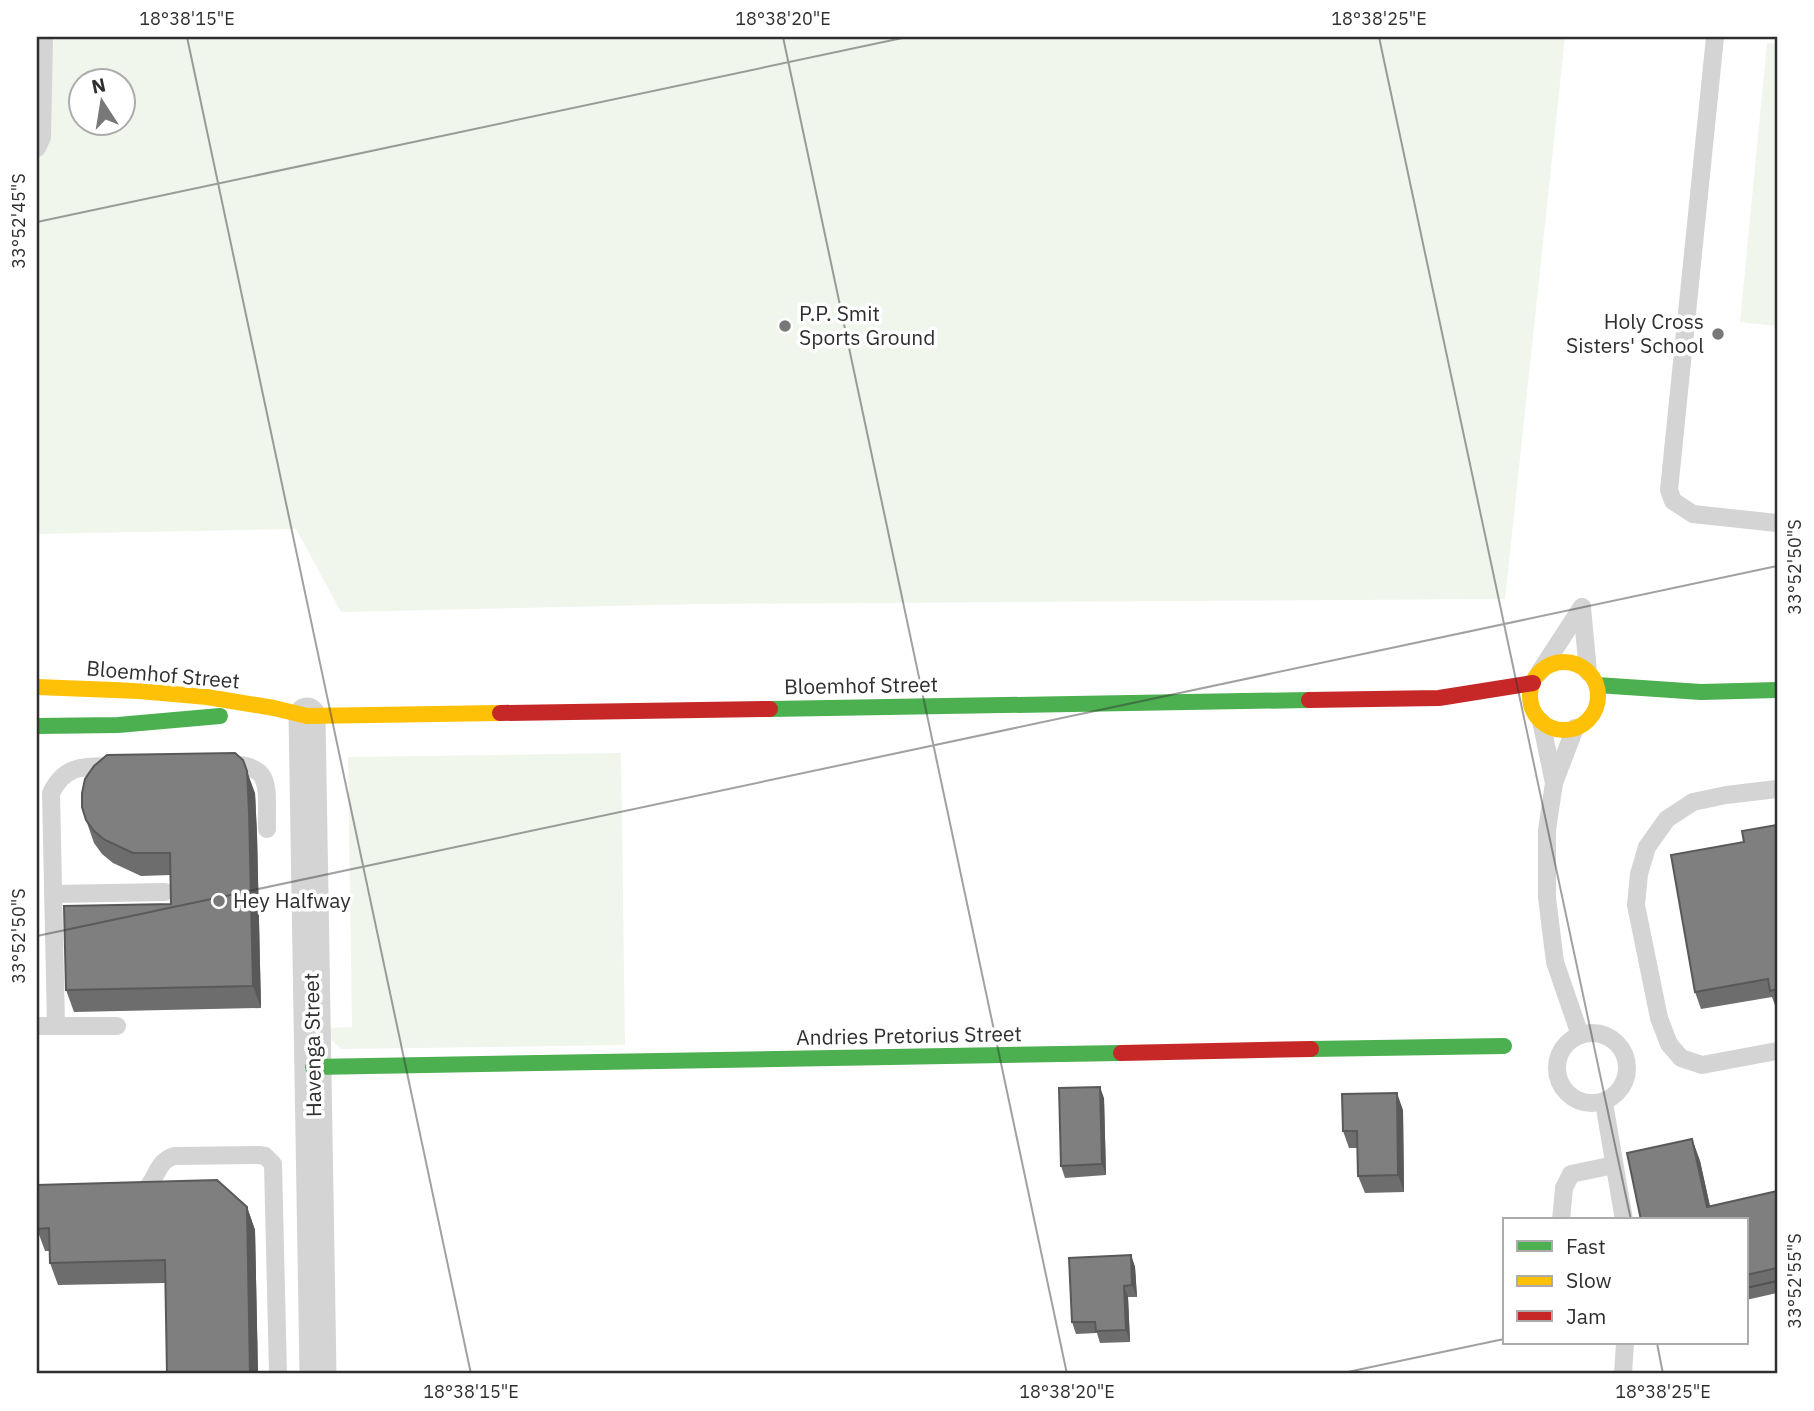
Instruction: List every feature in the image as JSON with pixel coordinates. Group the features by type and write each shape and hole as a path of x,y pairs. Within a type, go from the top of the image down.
{"street":[{"name":"Bloemhof Street","path":"1439,698 1536,678 1548,666 1569,662 1592,679 1701,692 1777,690"},
{"path":"1536,678 1531,713 1557,729 1575,729 1600,713 1598,695 1592,679"},
{"name":"Bloemhof Street","path":"37,687 150,691 296,713"},
{"name":"Bloemhof Street","path":"1647,703 1701,692"},
{"name":"Bloemhof Street","path":"37,726 118,725 296,713 1439,698 1493,705"},
{"name":"Havenga Street","path":"296,713 313,1066 318,1374"},
{"name":"Andries Pretorius Street","path":"313,1066 1504,1046"}],"lane":[{"path":"37,148 42,137 44,37"},
{"path":"1715,37 1669,490 1673,501 1693,514 1777,523"},
{"path":"1536,678 1582,607 1592,679"},
{"path":"1531,713 1554,783"},
{"path":"1575,729 1554,783 1547,830 1547,898 1555,961 1580,1035"},
{"path":"200,764 246,764 259,771 265,780 267,829"},
{"path":"56,1026 51,793 65,774 83,767 135,766"},
{"path":"1777,789 1726,794 1693,802 1667,819 1647,847 1639,874 1636,905 1659,1018 1669,1044 1681,1058 1702,1065 1777,1051"},
{"path":"53,894 165,892"},
{"path":"37,1026 117,1026"},
{"path":"1592,1032 1614,1040 1627,1060 1624,1083 1617,1093 1604,1103 1574,1099 1559,1082 1557,1070 1562,1049 1580,1035 1592,1032"},
{"path":"1604,1103 1624,1218"},
{"path":"122,1195 136,1194 148,1188 162,1162 174,1156 259,1155 269,1160 275,1170 278,1374"},
{"path":"1561,1218 1564,1188 1571,1174 1615,1165"},
{"path":"1623,1374 1625,1344"}],"shaded area":[{"name":"P.P. Smit Sports Ground","path":"37,37 1565,37 1505,599 702,604 341,612 296,529 37,534"},
{"path":"1767,43 1777,44 1777,326 1740,322"},
{"path":"621,753 625,1045 342,1049 331,1040 328,1028 352,1027 348,757"}],"building":[{"name":"Hey Halfway","path":"235,753 243,760 247,771 253,986 66,990 64,906 171,904 170,853 133,853 105,840 86,820 82,793 85,779 94,766 107,755"},
{"path":"1777,825 1777,989 1770,991 1768,979 1695,992 1671,855 1744,842 1742,831"},
{"path":"1100,1087 1102,1164 1061,1166 1059,1088"},
{"path":"1397,1093 1398,1175 1358,1176 1357,1131 1343,1131 1342,1094"},
{"path":"1692,1139 1707,1207 1777,1191 1777,1268 1748,1275 1748,1218 1641,1218 1627,1153"},
{"path":"217,1180 247,1207 250,1374 167,1374 165,1260 50,1263 49,1228 37,1229 37,1185"},
{"path":"1131,1255 1132,1285 1124,1286 1126,1330 1096,1331 1095,1322 1072,1322 1069,1258"}],"traffic: fast":[{"path":"1597,685 1701,692 1777,690"},
{"path":"770,709 1309,700"},
{"path":"37,726 118,725 220,716"},
{"path":"1311,1049 1504,1046"},
{"path":"313,1067 1121,1053"}],"traffic: slow":[{"path":"1564,662 1577,665 1588,672 1595,683 1598,696 1595,709 1588,720 1577,727 1564,730 1551,727 1540,720 1533,709 1530,696 1533,683 1540,672 1551,665 1564,662"},
{"path":"37,687 207,697 307,716 500,713"}],"traffic: jam":[{"path":"1309,700 1439,698 1533,683"},
{"path":"500,713 770,709"},
{"path":"1121,1053 1311,1049"}],"place":[{"name":"P.P. Smit Sports Ground","path":"785,326"},
{"name":"Holy Cross Sisters' School","path":"1718,334"},
{"name":"Hey Halfway","path":"219,901"}]}
